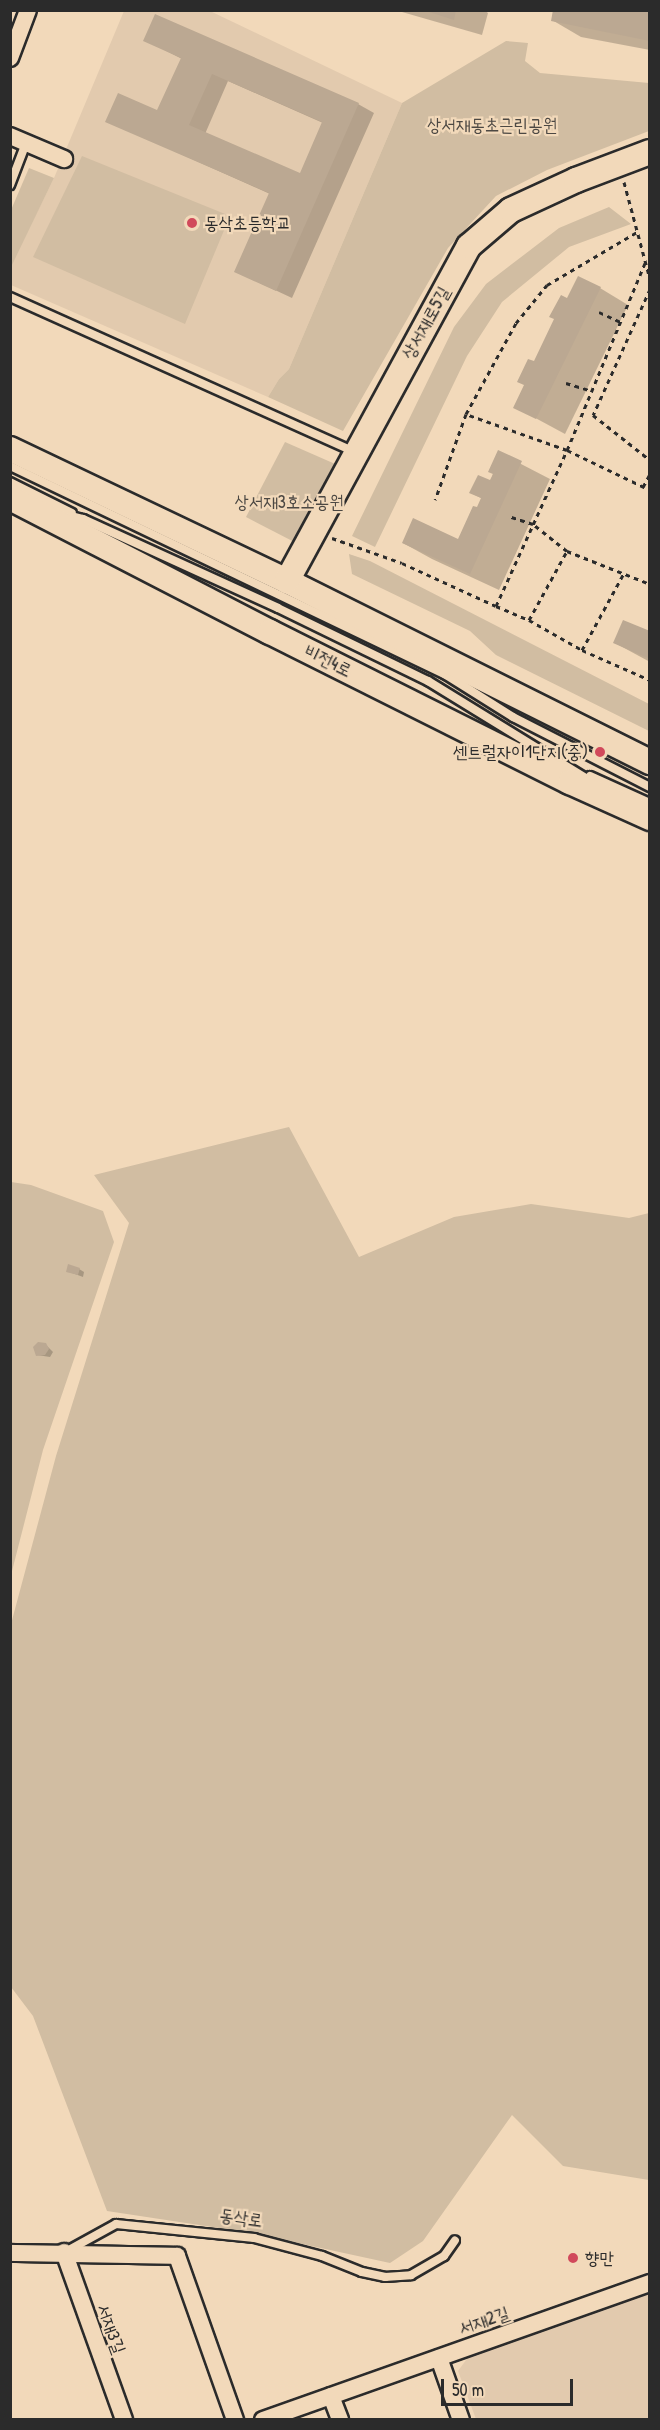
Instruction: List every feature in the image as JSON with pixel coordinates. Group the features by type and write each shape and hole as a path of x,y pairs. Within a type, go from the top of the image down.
{"main road":[{"name":"상서재로5길","path":"287,581 469,246 511,210 576,180 650,152"},
{"path":"10,448 287,581 650,762"},
{"name":"비전4로","path":"16,501 270,632 570,782 650,818"}],"street":[{"path":"10,58 28,10"},
{"path":"10,135 64,159"},
{"path":"64,2252 177,2256 235,2420"},
{"name":"동삭로","path":"10,2253 64,2252"},
{"name":"서재3길","path":"64,2252 124,2420"},
{"name":"서재2길","path":"263,2420 650,2283"},
{"path":"439,2358 460,2420"},
{"path":"331,2396 340,2420"}],"lane":[{"path":"10,185 26,142"},
{"path":"10,297 356,452"},
{"path":"10,466 446,675"},
{"path":"10,482 83,519 278,608 428,681 581,773 622,804"},
{"path":"16,501 83,519"},
{"path":"390,633 446,675 513,717 650,788"},
{"path":"581,773 650,803"},
{"name":"동삭로","path":"64,2252 116,2224 254,2238 322,2256 362,2272 385,2277 411,2274 444,2256 455,2240"}],"path":[{"path":"619,164 650,279"},
{"path":"435,500 466,414 516,323 547,285 637,232"},
{"path":"496,606 567,450 645,263"},
{"path":"650,289 592,415 650,460"},
{"path":"599,312 620,322"},
{"path":"566,383 592,391"},
{"path":"466,414 567,450 650,490"},
{"path":"642,487 650,474"},
{"path":"508,516 533,525 567,551 650,584"},
{"path":"314,531 402,563 529,621 582,650 650,680"},
{"path":"529,621 567,551"},
{"path":"582,650 624,573"}],"shaded area":[{"name":"동삭초등학교","path":"124,11 210,11 402,103 289,369 279,379 268,397 11,285 10,267 54,178"},
{"path":"649,2294 649,2419 476,2419 458,2371 469,2356"}],"green space":[{"name":"상서재동초근린공원","path":"506,41 528,43 525,61 540,73 649,83 649,131 547,170 496,196 448,248 343,431 268,397 279,379 289,369 402,103"},
{"path":"82,156 230,216 185,324 33,257"},
{"path":"29,168 54,178 11,267 11,210"},
{"path":"609,207 631,224 569,247 502,302 467,356 375,547 352,536 454,327 486,284 559,228"},
{"name":"상서재3호소공원","path":"285,442 342,467 302,546 246,517"},
{"path":"349,554 370,561 649,704 649,731 496,655 470,631 352,574"},
{"path":"289,1127 359,1257 454,1217 531,1204 629,1218 649,1213 649,2180 563,2166 512,2115 423,2241 390,2263 252,2233 107,2211 33,2016 11,1987 11,1624 56,1456 129,1223 94,1175"},
{"path":"11,1182 31,1185 103,1211 114,1242 43,1450 11,1575"}],"building":[{"path":"423,10 456,10 454,20"},
{"path":"553,10 650,11 650,41 551,21"},
{"path":"155,14 359,103 276,291 234,272 269,193 105,122 118,93 157,110 181,58 143,41","holes":["212,74 322,122 300,173 189,125"]},
{"path":"578,276 601,287 536,419 513,408 524,385 517,382 528,359 534,361 554,319 549,317 561,295 567,298"},
{"path":"498,450 522,461 470,574 402,543 413,518 458,539 473,506 477,507 481,498 469,493 478,475 490,480 493,474 488,472"},
{"path":"623,620 650,631 650,659 613,643"},
{"path":"68,1264 80,1268 78,1275 66,1272"},
{"path":"38,1342 46,1343 49,1349 45,1355 36,1356 33,1347"}],"place":[{"name":"동삭초등학교","path":"192,223"},
{"name":"센트럴자이1단지(중)","path":"600,752"},
{"name":"향만","path":"573,2258"}]}
